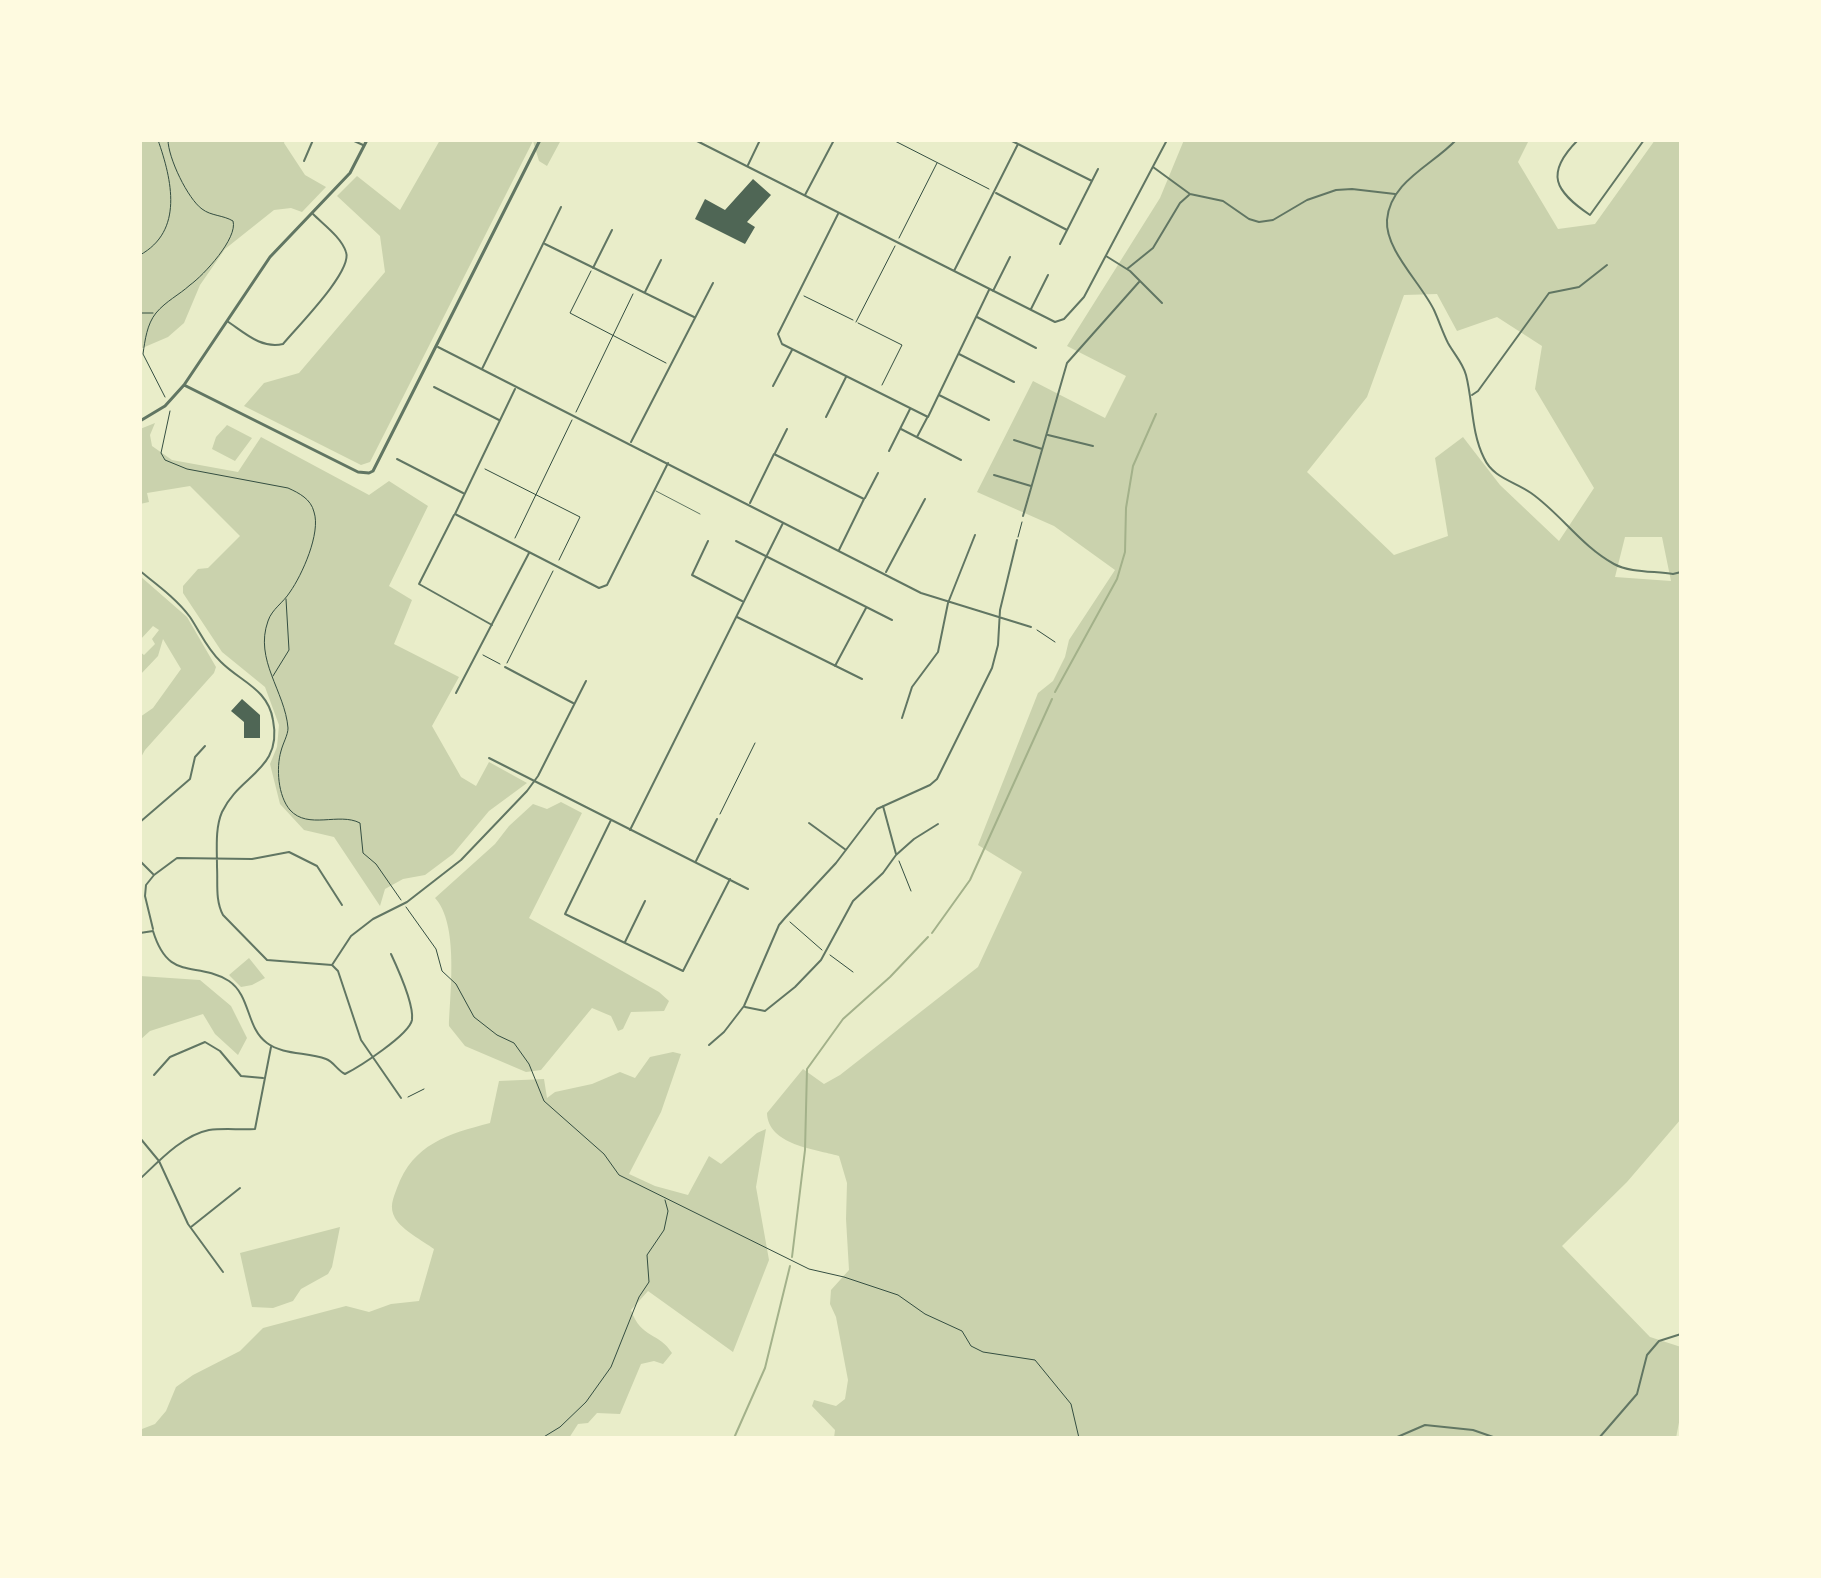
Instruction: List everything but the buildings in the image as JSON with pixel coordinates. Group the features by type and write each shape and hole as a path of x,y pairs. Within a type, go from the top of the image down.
{"street":[{"path":"304,161 313,140"},
{"path":"140,421 165,406 184,385 270,257 350,173 366,143 352,140"},
{"path":"184,385 358,472 373,471 540,140"},
{"path":"695,140 1052,322 1064,319 1084,297 1167,140"},
{"path":"747,166 760,140"},
{"path":"805,195 834,140"},
{"path":"1010,140 1092,181"},
{"path":"1456,140 1396,194 1387,217 1390,243 1428,298 1447,341 1465,371 1475,432 1484,458 1494,473 1531,493 1563,520 1572,533 1613,564 1622,568 1673,574 1681,572"},
{"path":"1578,140 1562,158 1556,178 1568,200 1590,215 1644,140"},
{"path":"954,271 1018,144"},
{"path":"1152,167 1190,194 1223,201 1249,219 1259,222 1273,220 1307,200 1336,190 1396,194"},
{"path":"1060,244 1098,169"},
{"path":"994,192 1067,230"},
{"path":"1127,269 1161,238 1180,203 1190,194"},
{"path":"482,370 561,207"},
{"path":"838,213 778,334 782,344 928,417"},
{"path":"226,321 259,343 271,347 283,344 334,283 345,269 348,255 340,240 313,214"},
{"path":"593,269 612,230"},
{"path":"544,243 695,318"},
{"path":"1106,256 1127,269 1162,303"},
{"path":"917,437 976,316 1010,257"},
{"path":"644,294 661,260"},
{"path":"1471,396 1478,391 1549,293 1579,287 1607,265"},
{"path":"1030,310 1048,275"},
{"path":"1023,516 1067,363 1139,282"},
{"path":"630,444 713,283"},
{"path":"976,316 1036,348"},
{"path":"437,347 921,593 1031,627"},
{"path":"773,386 793,349"},
{"path":"958,354 1014,382"},
{"path":"826,417 847,376"},
{"path":"434,387 500,420"},
{"path":"492,625 419,584 516,387"},
{"path":"938,394 989,420"},
{"path":"889,451 910,408"},
{"path":"750,504 787,429"},
{"path":"901,429 961,460"},
{"path":"1047,435 1093,446"},
{"path":"1014,440 1043,449"},
{"path":"774,454 864,499"},
{"path":"397,459 464,494"},
{"path":"455,514 599,588 604,587 668,462"},
{"path":"839,550 878,473"},
{"path":"994,475 1032,486"},
{"path":"885,573 925,499"},
{"path":"630,830 783,521"},
{"path":"902,718 912,687 938,652 948,603 975,535"},
{"path":"709,1045 724,1032 744,1006 779,925 785,918 882,805 930,785 937,779 992,668 1000,610 1017,540"},
{"path":"708,541 692,575 743,601"},
{"path":"736,541 892,620"},
{"path":"456,693 529,553"},
{"path":"140,571 187,614 221,662 259,690 274,723 270,755 258,773 232,796 219,820 218,906 260,956 274,962 332,965 338,971 355,1027 401,1098"},
{"path":"835,666 866,607"},
{"path":"736,616 862,679"},
{"path":"505,667 574,704"},
{"path":"332,965 351,936 407,902 469,853 535,782 586,681"},
{"path":"140,822 190,779 195,757 205,746"},
{"path":"489,758 748,889"},
{"path":"882,805 896,855"},
{"path":"695,862 717,819"},
{"path":"611,820 565,914 683,971 730,879"},
{"path":"809,823 846,850"},
{"path":"744,1006 765,1011 813,969 847,907 883,873 896,855 938,824"},
{"path":"342,905 317,866 289,852 252,859 177,858 154,875 146,885 145,896 161,951 174,964 219,977 236,987 259,1036 271,1046 325,1058 345,1074 408,1030 412,1018 391,954"},
{"path":"140,861 154,875"},
{"path":"625,943 645,901"},
{"path":"140,933 153,931"},
{"path":"154,1075 170,1057 205,1042 220,1051 241,1076 264,1078"},
{"path":"140,1179 195,1135 208,1130 255,1129 271,1046"},
{"path":"140,1138 159,1161 190,1228 223,1272"},
{"path":"190,1228 240,1188"},
{"path":"1599,1438 1637,1394 1647,1355 1659,1341 1681,1334"},
{"path":"1395,1438 1425,1425 1473,1430 1496,1438"}],"lane":[{"path":"654,490 700,514"}],"path":[{"path":"140,255 161,238 171,215 166,162 158,140"},
{"path":"166,399 143,354 148,331 156,313 206,270 226,246 234,229 233,221 205,212 198,205 175,170 168,151 168,140"},
{"path":"893,140 994,192"},
{"path":"593,269 570,313 672,366"},
{"path":"798,293 902,345 879,392"},
{"path":"140,313 156,313"},
{"path":"170,411 161,453 165,460 190,469 288,488 303,495 314,510 313,540 302,573 267,623 265,658 288,730 280,753 279,776 289,809 299,816 313,820 350,818 360,823 363,853 376,864 388,882"},
{"path":"478,465 580,517 505,667 478,652"},
{"path":"1017,540 1023,516"},
{"path":"272,678 289,650 286,599"},
{"path":"1031,627 1055,642"},
{"path":"717,819 755,743"},
{"path":"896,855 911,891"},
{"path":"785,918 853,972"},
{"path":"417,922 436,949 442,971 456,984 474,1017 497,1035 514,1043 523,1053 544,1101 604,1154 619,1175 809,1269 898,1295 925,1314 962,1331 971,1346 983,1352 1035,1360 1071,1404 1079,1438"},
{"path":"401,1098 424,1089"},
{"path":"542,1438 560,1427 588,1400 611,1367 639,1297 649,1282 647,1255 664,1230 668,1211 664,1198"}],"green space":[{"path":"140,140 285,140 305,175 326,187 302,212 291,208 274,210 225,249 200,285 184,323 168,337 140,349"},
{"path":"440,140 561,140 547,166 539,161 533,141 370,462 361,465 244,406 264,383 299,373 385,272 380,236 337,196 357,176 400,210"},
{"path":"1184,140 1529,140 1518,162 1558,229 1595,224 1655,140 1681,140 1681,1119 1627,1182 1562,1246 1650,1337 1681,1347 1681,1412 1676,1438 834,1438 835,1430 812,1406 814,1400 836,1406 845,1399 848,1380 836,1317 830,1304 831,1290 849,1270 847,1183 839,1156 784,1139 769,1124 767,1113 803,1069 824,1084 840,1075 978,967 1022,872 978,845 1038,693 1053,681 1065,657 1069,640 1115,570 1054,526 977,492 1033,381 1105,418 1126,376 1067,346 1160,198","holes":["1437,294 1457,331 1497,317 1542,346 1535,389 1594,488 1559,541 1500,485 1463,437 1435,458 1448,536 1394,555 1307,472 1367,397 1404,295","1625,537 1662,537 1671,581 1615,577"]},
{"path":"155,423 150,435 152,446 172,460 238,472 261,437 369,495 389,481 428,506 389,586 412,600 394,644 459,677 432,726 461,777 476,786 489,762 527,783 489,811 453,854 425,875 403,879 385,889 380,906 334,837 304,830 280,804 270,764 277,747 279,725 265,687 222,652 183,593 183,586 198,569 208,568 240,536 190,486 147,493 149,502 140,504 140,429"},
{"path":"227,425 252,438 235,461 212,449 216,437"},
{"path":"140,576 187,617 216,667 140,759 140,717 153,708 181,669 163,639 158,656 140,675 140,652 144,655 155,644 152,639 159,630 153,626 140,640"},
{"path":"561,802 582,813 529,918 659,992 669,1001 664,1011 631,1012 623,1029 618,1031 611,1016 592,1008 541,1070 526,1072 465,1046 449,1026 450,941 443,910 435,898 495,844 533,804 547,809"},
{"path":"249,958 265,978 241,987 229,975"},
{"path":"140,976 200,980 231,1006 247,1038 238,1055 215,1034 203,1014 150,1031 140,1040"},
{"path":"673,1052 681,1054 661,1112 629,1174 655,1186 688,1195 709,1156 721,1164 766,1129 756,1187 769,1260 733,1352 648,1291 631,1310 640,1326 672,1353 663,1364 654,1361 641,1364 620,1414 597,1413 588,1423 578,1424 569,1438 140,1438 142,1429 155,1424 166,1411 176,1387 240,1351 263,1328 346,1306 369,1312 391,1304 419,1301 434,1249 398,1222 393,1214 393,1199 404,1173 422,1151 446,1137 490,1123 499,1081 544,1079 547,1098 555,1092 592,1084 620,1072 635,1078 650,1057"},
{"path":"340,1227 328,1274 301,1289 293,1301 273,1308 252,1307 240,1253"}],"waterway":[{"path":"1055,692 1117,579 1125,552 1126,508 1133,466 1156,414"},
{"path":"932,933 970,880 1052,699"},
{"path":"792,1257 805,1150 807,1069 843,1019 890,977 928,937"},
{"path":"734,1438 765,1368 790,1266"}]}
